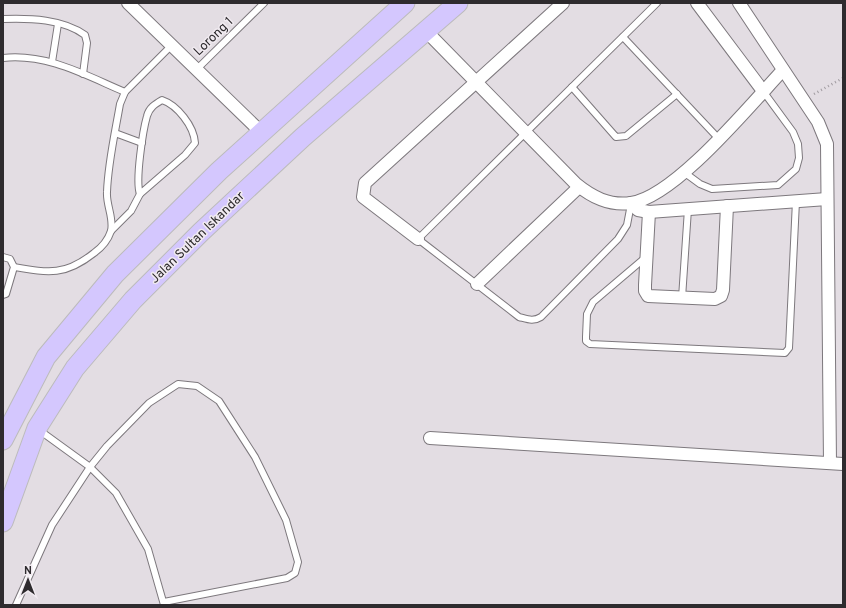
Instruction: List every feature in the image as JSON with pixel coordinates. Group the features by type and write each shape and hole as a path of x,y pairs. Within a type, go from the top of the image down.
{"main road":[{"path":"3,440 46,357 110,280 219,171 405,3"},
{"name":"Jalan Sultan Iskandar","path":"3,522 37,428 74,368 133,300 201,232 303,137 458,3"}],"street":[{"path":"128,3 262,133"},
{"path":"418,239 363,197 366,183 563,3"},
{"path":"696,3 763,91"},
{"path":"739,3 818,122 827,144 830,463"},
{"path":"426,31 527,132 579,187 596,199 608,202 631,203 649,198 685,173 783,70"},
{"path":"476,284 579,187"},
{"path":"631,203 638,210 649,212 827,199"},
{"path":"649,212 645,285 645,291 648,296 715,299 721,296 723,290 727,206"},
{"path":"430,438 843,464"}],"lane":[{"name":"Lorong 1","path":"196,70 264,3"},
{"path":"631,203 627,225 618,239 536,320 519,317 418,239 657,3"},
{"path":"3,19 22,19 76,28 85,35 87,43 83,74"},
{"path":"52,62 58,24"},
{"path":"623,37 719,138"},
{"path":"111,231 111,219 106,194 120,104 126,92 171,46"},
{"path":"3,58 30,58 52,62 126,92"},
{"path":"572,87 616,137 621,138 626,136 677,94"},
{"path":"685,173 700,184 712,189 778,185 796,169 799,158 798,144 793,132 763,91"},
{"path":"14,267 42,271 61,271 80,264 99,250 111,231 131,211 140,194 185,155 194,143 194,135 186,121 171,103 162,100 153,105 147,116 138,175 140,194"},
{"path":"115,133 142,143"},
{"path":"646,257 593,302 587,314 586,341 590,344 785,353 789,348 796,201"},
{"path":"682,298 688,209"},
{"path":"3,257 10,259 13,262 14,267 6,294 3,295"},
{"path":"16,605 52,526 90,467 106,446 149,403 178,384 197,386 219,401 255,457 286,520 298,562 295,573 287,578 164,604 148,549 116,493 90,467 37,428"}],"path":[{"path":"803,100 843,78"}]}
